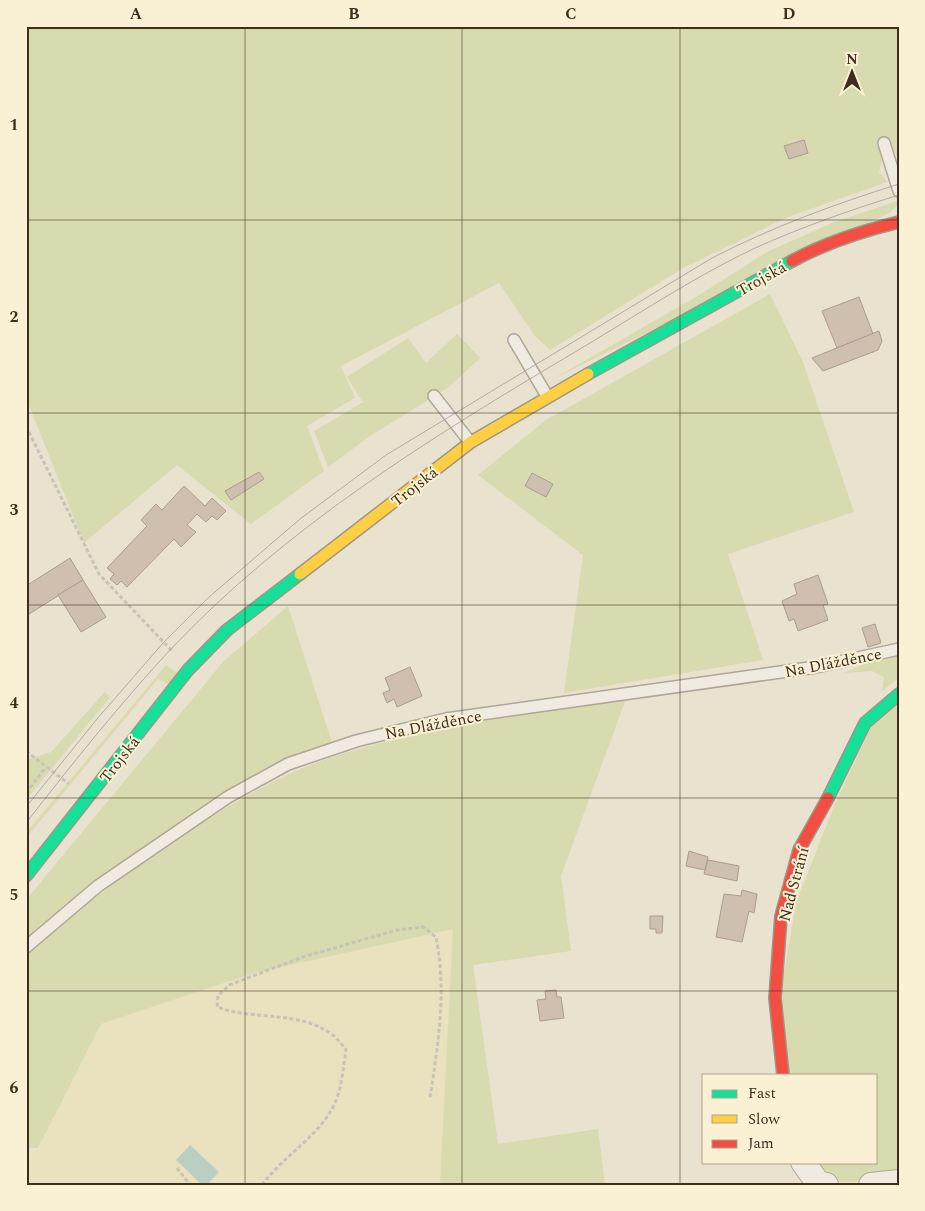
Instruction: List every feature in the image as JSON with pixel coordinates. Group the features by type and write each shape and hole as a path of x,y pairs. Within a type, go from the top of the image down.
{"street":[{"name":"Trojská","path":"26,876 188,670 227,630 471,442 547,396 812,250 872,228 899,222"},
{"name":"Nad Strání","path":"783,1074 776,989 781,916 799,850 830,796 865,723 899,694"},
{"path":"804,1164 818,1183 826,1185"},
{"path":"871,1185 899,1182"}],"lane":[{"path":"884,143 899,191"},
{"path":"514,340 547,396"},
{"path":"434,396 471,442"},
{"name":"Na Dlážděnce","path":"26,947 98,886 228,797 288,764 356,741 446,719 816,667 899,650"}],"path":[{"path":"26,426 99,574 188,670"},
{"path":"26,751 46,767 26,793"},
{"path":"262,1185 317,1130 333,1106 342,1080 346,1050 327,1029 310,1022 231,1012 217,1007 218,996 230,985 303,957 398,930 423,927 436,937 442,985 437,1055 430,1098"},
{"path":"177,1168 190,1185"}],"shaded area":[{"path":"453,929 440,1185 207,1185 219,1172 176,1160 202,1185 26,1185 26,1157 38,1148 101,1024 254,973"},
{"path":"190,1145 219,1172 207,1185 202,1185 176,1160"}],"green space":[{"path":"26,26 899,26 899,158 886,139 878,140 882,160 879,172 887,182 788,217 685,267 550,350 535,336 499,283 341,366 355,398 307,426 324,471 251,524 177,465 84,543 26,398","holes":["804,140 808,153 789,159 784,146","259,472 263,479 230,500 226,491"]},
{"path":"897,201 897,205 891,212 553,379 696,297 767,252 832,223"},
{"path":"770,294 803,362 854,512 728,554 763,660 564,693 583,555 478,475 546,420","holes":["532,473 553,484 546,497 525,486"]},
{"path":"457,334 480,358 449,387 370,436 328,467 314,431 365,401 362,401 347,377 408,338 426,363"},
{"path":"288,606 332,743 276,764 205,806 51,917 26,938 26,900 223,662"},
{"path":"899,656 899,678 882,691 884,677 872,671 844,673 869,662"},
{"path":"166,665 179,674 170,685 158,679 26,838 26,833"},
{"path":"105,692 110,697 26,800 26,760 51,752"},
{"path":"627,696 561,876 571,951 473,965 498,1144 598,1129 605,1185 440,1185 453,929 254,973 101,1024 38,1148 26,1148 26,952 88,903 151,856 217,813 285,776 328,758 389,741 459,726"},
{"path":"899,702 899,1176 840,1182 829,1179 820,1173 813,1164 878,1164 878,1074 787,1074 782,985 796,903 834,806 872,725"}],"building":[{"path":"804,140 808,153 789,159 784,146"},
{"path":"859,297 873,334 837,348 822,311"},
{"path":"879,331 882,341 878,350 823,371 812,358"},
{"path":"259,472 264,479 231,500 225,491"},
{"path":"532,473 553,484 546,497 525,486"},
{"path":"184,486 205,506 212,498 226,511 217,520 212,516 206,522 197,514 187,525 196,532 181,547 174,539 127,587 121,581 117,585 110,579 114,574 107,568 147,526 141,520 156,504 162,510"},
{"path":"70,558 83,580 26,616 26,586"},
{"path":"818,575 828,604 823,605 828,620 798,631 794,619 789,621 782,601 797,594 794,584"},
{"path":"83,580 106,617 81,632 58,595"},
{"path":"875,624 881,643 868,647 862,628"},
{"path":"410,667 422,696 397,707 394,699 387,703 383,693 390,690 385,678"},
{"path":"689,851 708,857 705,870 686,866"},
{"path":"708,860 739,866 737,881 704,874"},
{"path":"742,890 757,894 754,913 749,911 742,942 716,937 724,894 741,896"},
{"path":"650,916 663,916 662,933 656,933 656,929 650,929"},
{"path":"556,990 557,997 561,997 564,1018 540,1021 537,1000 546,999 545,991"}],"tram line":[{"path":"26,807 97,719 163,643 208,598 300,519 386,455 712,258 804,217 899,184"},
{"path":"26,823 96,735 170,650 215,605 262,564 311,524 362,487 467,418 709,272 755,248 790,233 899,195"}],"traffic: fast":[{"path":"588,374 792,261"},
{"path":"26,876 188,670 227,630 300,574"},
{"path":"828,798 865,723 899,694"}],"traffic: slow":[{"path":"300,574 471,442 588,374"}],"traffic: jam":[{"path":"792,261 844,238 899,222"},
{"path":"783,1074 775,998 781,916 799,850 828,798"}]}
